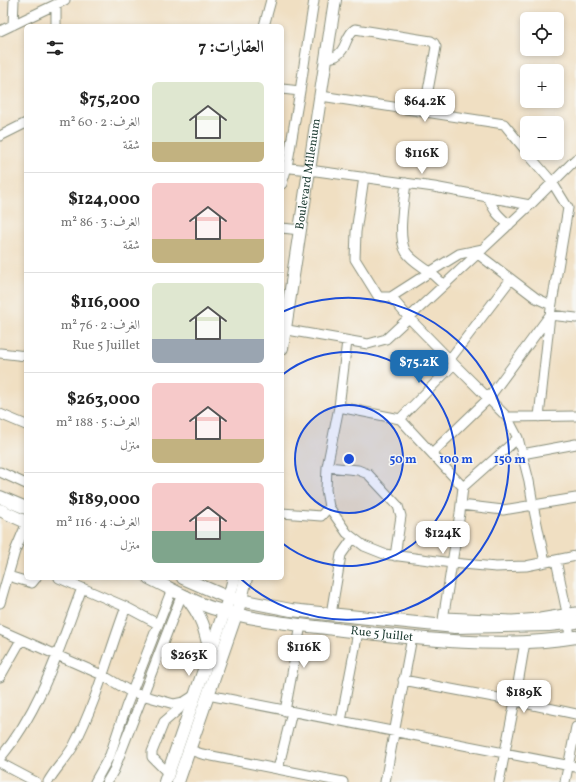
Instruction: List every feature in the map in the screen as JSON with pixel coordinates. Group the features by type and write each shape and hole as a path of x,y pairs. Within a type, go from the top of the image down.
{"main road":[{"name":"Boulevard Millenium","path":"284,323 300,230 335,0"},
{"path":"0,497 24,507"},
{"path":"0,510 24,522"},
{"name":"Rue 5 Juillet","path":"153,580 211,607 255,619 358,632 448,641 525,642 573,637"},
{"name":"Rue 5 Juillet","path":"190,580 235,599 291,610 443,621 455,628 549,626 572,618"},
{"path":"234,580 235,599"},
{"path":"166,778 210,652 245,580"},
{"path":"180,593 199,614 204,626 210,652"},
{"path":"178,782 208,695 230,612"}],"street":[{"path":"13,25 14,0"},
{"path":"0,31 66,0"},
{"path":"265,24 271,0"},
{"path":"314,0 300,91 284,167 406,183 530,205"},
{"path":"56,5 56,24"},
{"path":"326,59 336,56 342,50 350,34 355,29 425,40 434,43 436,46 424,112"},
{"path":"284,89 300,91"},
{"path":"321,96 504,124 520,144"},
{"path":"0,136 24,124"},
{"path":"284,329 368,344 386,339 481,252 576,159"},
{"path":"533,160 572,209 551,305 539,417"},
{"path":"364,177 356,232 355,259 378,296 391,297 459,254 481,252 511,279 536,298 551,305"},
{"path":"406,183 401,220 404,250 410,257 444,285"},
{"path":"489,198 491,207 509,225"},
{"path":"284,228 300,230"},
{"path":"400,419 452,362 511,279"},
{"path":"391,297 409,318 507,417 518,438 529,481 545,562"},
{"path":"550,316 576,318"},
{"path":"432,453 488,399 550,316"},
{"path":"347,341 339,406 327,467 326,490 329,507 348,534 364,546 384,554 452,563 496,567 526,566 576,556"},
{"path":"0,353 24,356"},
{"path":"339,406 400,419 463,487"},
{"path":"0,414 24,423"},
{"path":"507,417 576,416"},
{"path":"443,621 463,487 518,438"},
{"path":"522,454 576,444"},
{"path":"327,467 358,470 368,474 398,506 402,516 395,556"},
{"path":"0,472 24,483"},
{"path":"461,505 503,510 576,498"},
{"path":"284,513 321,516 329,507"},
{"path":"0,603 15,551 24,528"},
{"path":"331,614 341,555 353,538"},
{"path":"556,560 572,618 573,637"},
{"path":"8,576 32,583 34,580"},
{"path":"64,580 126,607 158,624"},
{"path":"0,758 14,741 47,681 82,588"},
{"path":"95,782 110,755 131,692 158,624 180,593"},
{"path":"107,782 114,770 143,695 180,593"},
{"path":"48,782 73,746 95,696 126,607"},
{"path":"278,769 289,711 301,625"},
{"path":"0,630 102,675 131,692 174,704 184,702 195,695"},
{"path":"341,722 358,632"},
{"path":"385,782 393,732 412,637"},
{"path":"0,677 21,640"},
{"path":"499,782 516,701 525,642"},
{"path":"403,680 576,714"},
{"path":"208,695 572,767"},
{"path":"166,778 152,757 152,752 164,722 179,709 184,702"},
{"path":"565,782 572,767 576,727"},
{"path":"190,750 202,754 343,782"},
{"path":"0,762 36,782"}]}
